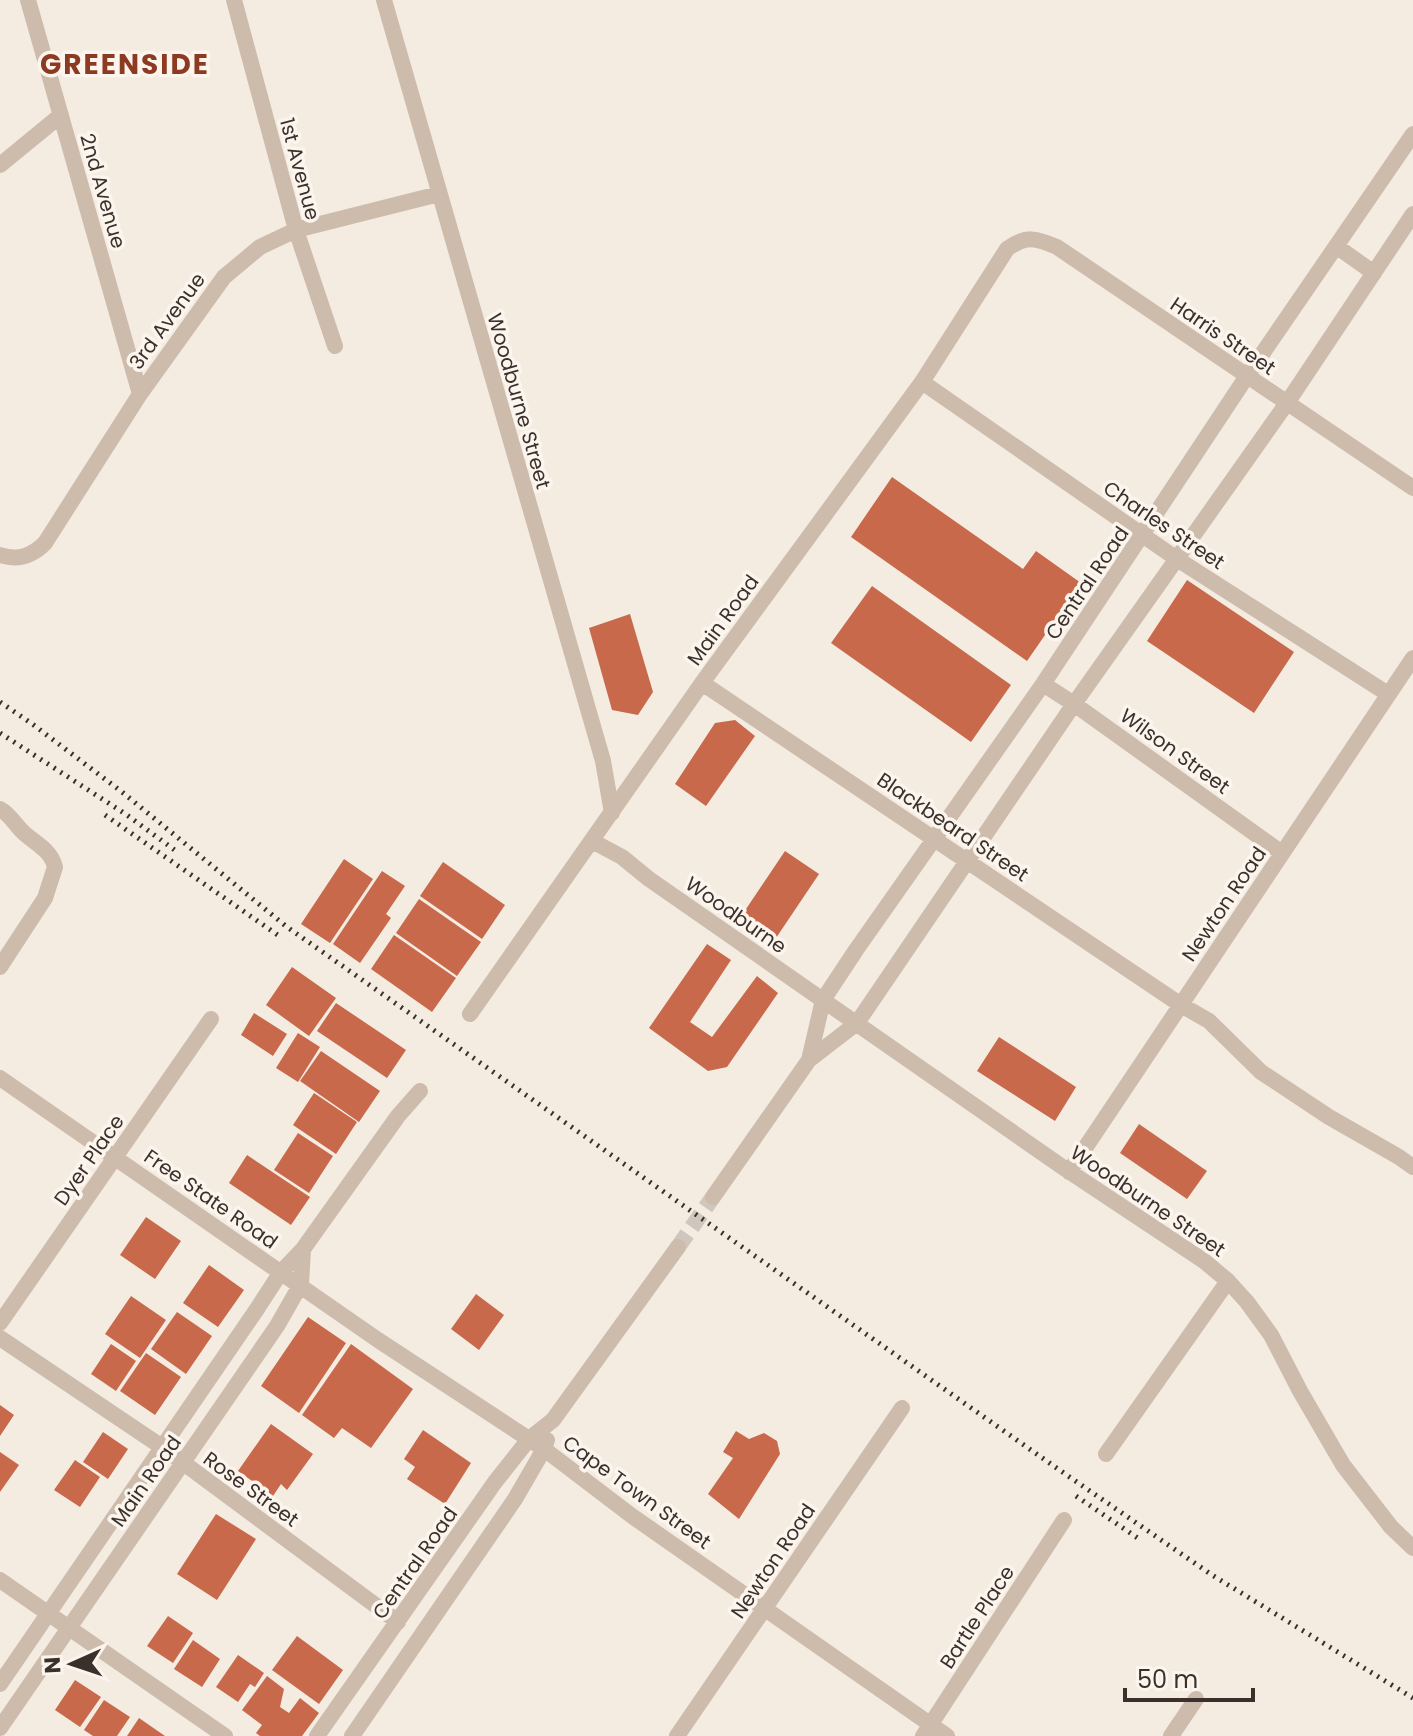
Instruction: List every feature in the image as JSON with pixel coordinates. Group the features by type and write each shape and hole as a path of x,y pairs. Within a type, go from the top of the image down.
{"street":[{"name":"2nd Avenue","path":"28,0 140,394"},
{"name":"1st Avenue","path":"234,0 296,230 335,346"},
{"name":"Woodburne Street","path":"384,0 603,761 612,813"},
{"path":"0,165 61,115"},
{"name":"Central Road","path":"809,1060 823,1000 1043,684 1247,376 1413,134"},
{"name":"3rd Avenue","path":"0,555 22,558 45,543 140,394 224,277 260,247 296,230 439,194"},
{"name":"Central Road","path":"713,1197 809,1060 857,1023 1074,704 1287,403 1413,214"},
{"name":"Harris Street","path":"1007,249 1017,241 1028,239 1057,247 1413,488"},
{"path":"1336,246 1374,273"},
{"name":"Main Road","path":"470,1014 702,683 922,382 1007,249"},
{"name":"Charles Street","path":"922,382 1142,536 1388,694"},
{"name":"Newton Road","path":"1069,1172 1413,658"},
{"name":"Blackbeard Street","path":"702,683 1209,1021 1261,1072 1413,1167"},
{"name":"Wilson Street","path":"1043,684 1282,853"},
{"path":"0,809 48,852 55,867 45,898 0,967"},
{"name":"Woodburne","path":"592,841 622,857 857,1023"},
{"name":"Dyer Place","path":"0,1323 211,1019"},
{"name":"Woodburne Street","path":"857,1023 1069,1172 1204,1261 1228,1281 1271,1335 1343,1465 1391,1527 1413,1548"},
{"name":"Free State Road","path":"0,1078 301,1284"},
{"name":"Main Road","path":"0,1684 281,1272 303,1249 398,1116 420,1091"},
{"name":"Central Road","path":"317,1736 495,1482 529,1439 553,1420 678,1247"},
{"name":"Main Road","path":"0,1728 277,1326 301,1284 303,1249"},
{"path":"1106,1454 1228,1281"},
{"name":"Cape Town Street","path":"301,1284 378,1340 544,1449 632,1516 765,1608 927,1730 947,1736"},
{"name":"Rose Street","path":"0,1338 162,1447 398,1622"},
{"name":"Newton Road","path":"677,1736 902,1408"},
{"name":"Central Road","path":"352,1736 515,1499 544,1449 553,1420"},
{"name":"Bartle Place","path":"927,1730 1064,1520"},
{"path":"0,1580 225,1736"},
{"path":"1171,1736 1196,1699"}],"building":[{"path":"892,477 1023,569 1036,551 1081,583 1027,661 851,537"},
{"path":"1187,580 1294,652 1254,713 1147,641"},
{"path":"872,586 1011,685 971,742 831,643"},
{"path":"630,614 653,692 638,715 612,710 589,628"},
{"path":"735,720 755,736 706,806 675,784 715,723"},
{"path":"785,851 819,874 776,938 742,915"},
{"path":"344,859 373,879 330,943 301,924"},
{"path":"443,862 505,905 482,939 420,896"},
{"path":"382,871 405,886 386,914 391,918 360,963 333,944"},
{"path":"419,899 481,942 457,976 396,933"},
{"path":"394,935 456,978 432,1012 371,969"},
{"path":"707,944 731,960 690,1022 712,1037 757,976 778,993 727,1067 708,1071 649,1028"},
{"path":"292,967 336,998 309,1036 266,1005"},
{"path":"336,1003 406,1050 387,1078 317,1031"},
{"path":"254,1013 287,1034 273,1056 241,1035"},
{"path":"298,1033 320,1047 298,1082 276,1068"},
{"path":"999,1037 1076,1087 1055,1121 977,1071"},
{"path":"321,1051 380,1091 359,1122 300,1081"},
{"path":"314,1093 357,1122 336,1154 293,1125"},
{"path":"1139,1124 1207,1171 1187,1199 1120,1153"},
{"path":"298,1133 333,1156 309,1193 274,1170"},
{"path":"247,1155 310,1197 291,1225 229,1183"},
{"path":"146,1217 181,1241 155,1279 120,1255"},
{"path":"209,1265 244,1290 218,1327 183,1303"},
{"path":"476,1294 504,1315 479,1350 451,1329"},
{"path":"131,1296 166,1320 140,1358 105,1334"},
{"path":"177,1312 212,1336 186,1374 151,1349"},
{"path":"308,1317 346,1343 299,1413 261,1386"},
{"path":"111,1344 136,1361 116,1391 91,1374"},
{"path":"351,1344 413,1389 371,1448 342,1428 334,1438 302,1415"},
{"path":"146,1353 181,1377 155,1415 120,1391"},
{"path":"0,1405 14,1415 0,1436"},
{"path":"271,1424 313,1454 287,1490 281,1484 273,1496 238,1471"},
{"path":"423,1430 471,1463 445,1504 407,1479 415,1467 404,1459"},
{"path":"736,1431 749,1439 764,1433 777,1441 780,1454 739,1519 708,1494 733,1458 723,1452"},
{"path":"103,1432 128,1449 108,1479 83,1462"},
{"path":"0,1452 19,1465 0,1492"},
{"path":"75,1460 100,1477 80,1507 54,1490"},
{"path":"216,1514 256,1539 217,1600 177,1574"},
{"path":"168,1616 193,1633 173,1663 147,1646"},
{"path":"297,1636 343,1670 319,1704 272,1670"},
{"path":"193,1640 220,1659 202,1687 174,1669"},
{"path":"238,1655 264,1673 255,1687 250,1684 238,1702 216,1687"},
{"path":"267,1676 284,1689 280,1707 289,1713 300,1698 319,1713 302,1736 260,1736 256,1733 262,1725 242,1710"},
{"path":"75,1680 101,1697 80,1727 55,1710"},
{"path":"104,1700 130,1717 117,1736 93,1736 84,1730"},
{"path":"139,1718 165,1736 127,1736"}],"tunnel":[{"path":"678,1247 713,1197"}],"railway":[{"path":"0,702 122,792 287,927 1212,1575 1413,1698"},
{"path":"0,733 127,815 176,851"},
{"path":"105,815 282,938"},
{"path":"1076,1496 1142,1541"}],"district":[{"name":"GREENSIDE","path":"125,64"}]}
